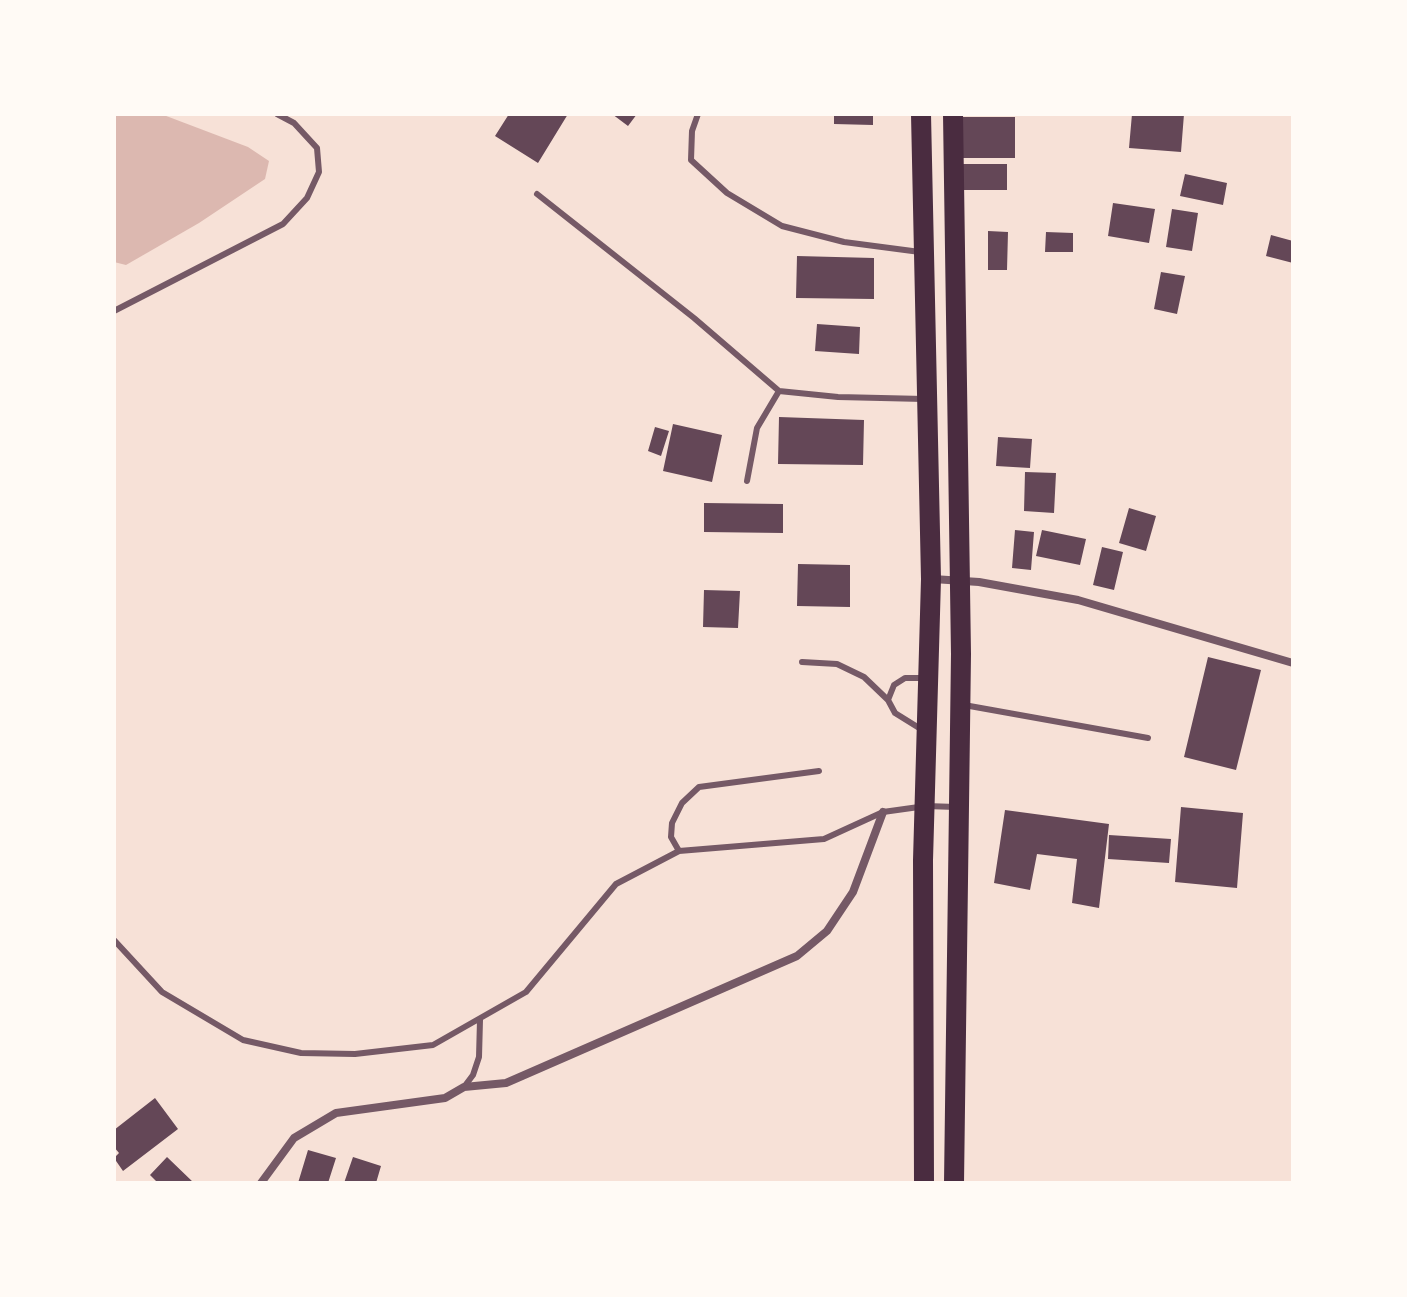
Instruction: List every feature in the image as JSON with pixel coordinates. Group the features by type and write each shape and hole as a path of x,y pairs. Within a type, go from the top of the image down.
{"highway":[{"path":"921,114 931,579 924,1183"},
{"path":"953,114 960,580 954,1183"}],"street":[{"path":"931,579 960,580 1078,600 1293,663"},
{"path":"261,1183 294,1138 324,1118 361,1108 445,1098 464,1087 506,1083 797,956 827,931 853,892 883,812"}],"lane":[{"path":"114,310 283,224 307,198 319,172 317,148 294,123 277,114"},
{"path":"698,114 692,131 691,160 727,193 782,226 844,242 924,252"},
{"path":"537,194 694,318 779,391 838,397 928,399"},
{"path":"747,481 757,428 779,391"},
{"path":"802,662 837,664 864,677 888,700 895,713 928,733"},
{"path":"888,700 894,685 905,678 929,678"},
{"path":"960,704 1148,738"},
{"path":"679,851 671,837 672,823 682,803 699,787 819,771"},
{"path":"114,940 162,992 243,1040 301,1053 355,1054 433,1045 526,992 616,884 679,851 824,839 883,812 926,806 959,807"},
{"path":"464,1087 479,1057 480,1020"}],"shaded area":[{"path":"114,114 161,114 248,147 269,161 265,179 199,223 126,265 114,262"}],"building":[{"path":"509,114 568,114 538,163 495,136"},
{"path":"612,114 637,114 628,126"},
{"path":"834,114 873,114 873,125 834,124"},
{"path":"1132,114 1184,114 1181,152 1129,148"},
{"path":"956,117 1015,117 1015,158 956,158"},
{"path":"957,164 1007,164 1007,190 957,190"},
{"path":"1185,174 1227,183 1223,205 1180,196"},
{"path":"1113,203 1155,209 1149,243 1108,236"},
{"path":"1172,209 1198,213 1192,251 1166,247"},
{"path":"988,231 1008,232 1007,270 988,270"},
{"path":"1046,232 1073,233 1073,252 1045,252"},
{"path":"1271,235 1293,241 1293,263 1266,256"},
{"path":"797,256 874,258 874,299 796,298"},
{"path":"1161,272 1185,276 1177,314 1154,309"},
{"path":"817,324 860,327 859,354 815,351"},
{"path":"779,417 864,420 863,465 778,464"},
{"path":"673,424 722,435 712,482 663,471"},
{"path":"655,427 669,431 661,456 648,451"},
{"path":"998,437 1032,439 1030,468 996,466"},
{"path":"1025,472 1056,473 1054,513 1024,511"},
{"path":"704,503 783,504 783,533 704,532"},
{"path":"1129,508 1156,516 1146,551 1119,543"},
{"path":"1015,530 1034,532 1031,570 1012,568"},
{"path":"1042,530 1086,539 1080,565 1036,556"},
{"path":"1102,547 1123,552 1114,590 1093,585"},
{"path":"798,564 850,565 850,607 797,606"},
{"path":"704,590 740,591 738,628 703,627"},
{"path":"1208,657 1261,670 1236,770 1184,757"},
{"path":"1181,807 1243,813 1237,888 1175,882"},
{"path":"1005,810 1109,824 1099,908 1072,903 1077,859 1037,854 1030,890 994,883"},
{"path":"1109,835 1171,839 1169,863 1108,859"},
{"path":"155,1098 178,1129 123,1171 114,1158 119,1153 114,1147 114,1130"},
{"path":"308,1150 336,1158 328,1183 298,1183"},
{"path":"167,1157 194,1183 158,1183 150,1175"},
{"path":"353,1157 381,1166 376,1183 344,1183"}]}
